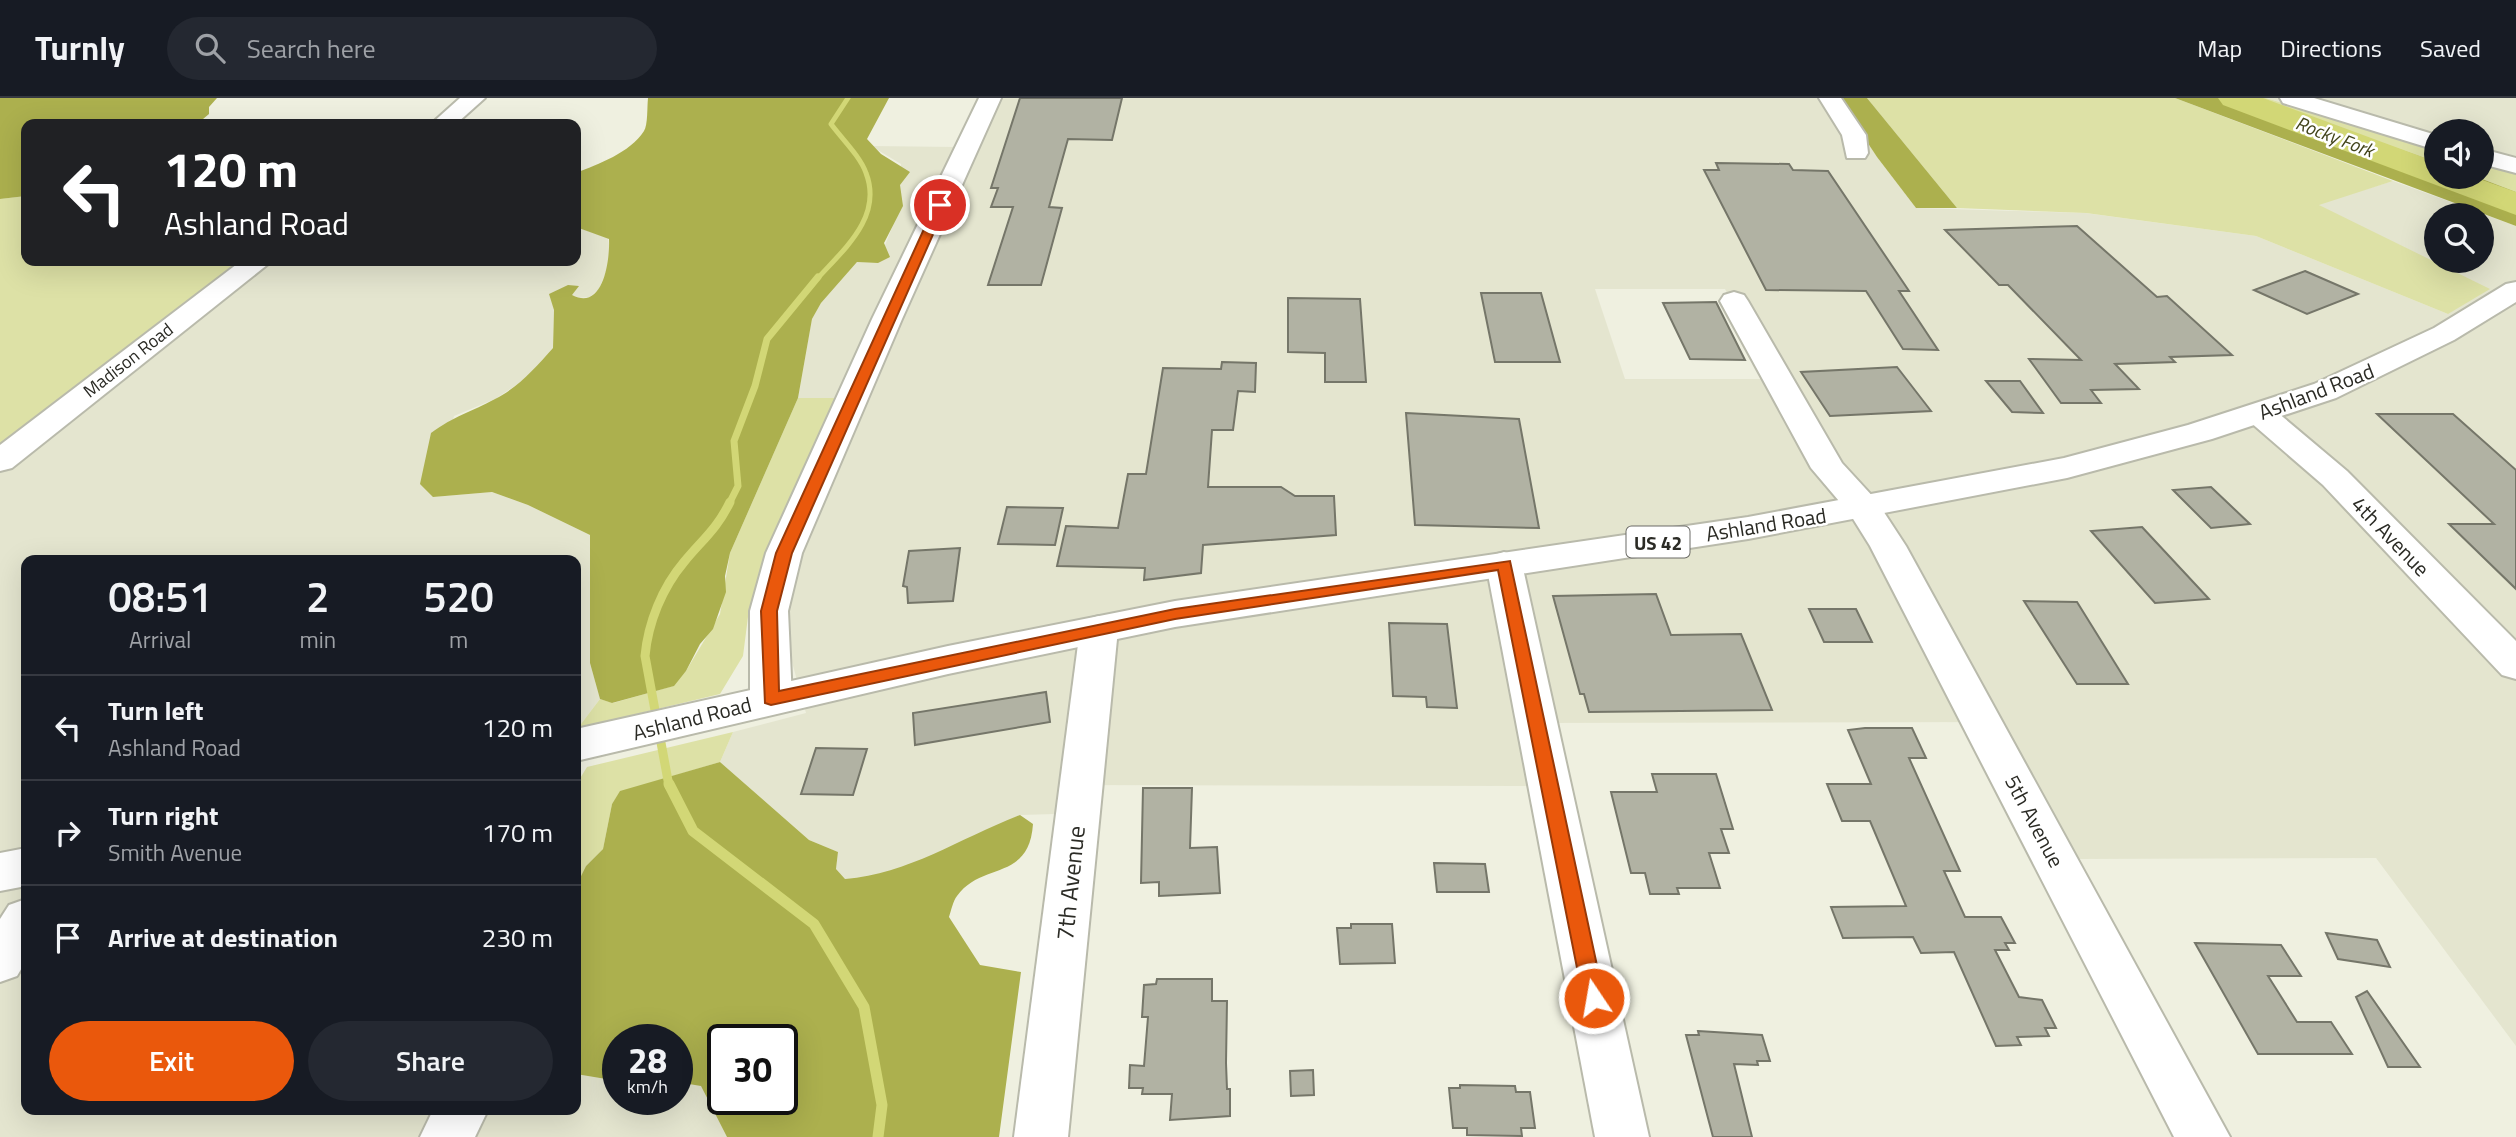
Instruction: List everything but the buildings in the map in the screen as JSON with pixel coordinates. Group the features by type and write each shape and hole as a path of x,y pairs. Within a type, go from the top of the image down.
{"street":[{"path":"448,119 474,98"},
{"path":"771,699 769,611 784,553 887,318 990,98"},
{"path":"1830,98 1854,135 1856,153"},
{"path":"2291,98 2424,139"},
{"path":"2494,160 2516,166"},
{"name":"Madison Road","path":"0,461 252,266"},
{"name":"Ashland Road","path":"581,744 771,699 1099,629 1269,598 1864,508 2067,468 2260,414 2380,367 2473,318 2516,290"},
{"name":"5th Avenue","path":"1734,301 1828,468 1864,508 1916,596 2203,1137"},
{"name":"4th Avenue","path":"2260,414 2334,478 2516,665"},
{"path":"1504,564 1622,1137"},
{"name":"7th Avenue","path":"1041,1137 1099,629"},
{"path":"0,872 21,868"},
{"path":"0,961 21,927"},
{"path":"447,1137 458,1115"}],"shaded area":[{"path":"0,98 217,98 209,107 209,114 203,119 21,119 21,197 0,199"},
{"path":"648,98 889,98 867,139 881,154 910,172 900,185 903,206 884,243 890,257 878,263 857,262 821,303 812,319 798,398 730,553 725,576 726,592 713,629 700,644 686,671 674,686 612,703 600,699 590,663 590,535 528,505 492,492 433,497 420,484 431,433 512,389 553,348 554,310 549,294 568,285 579,286 572,295 583,298 598,290 606,270 609,239 581,229 581,171 631,146 644,131"},
{"path":"981,98 1838,98 1877,157 1916,208 2085,213 2256,236 2448,314 2318,204 2393,181 2453,203 2424,203 2424,273 2494,273 2494,218 2516,226 2516,1046 2376,858 2076,859 2001,722 1517,723 1530,786 1059,785 1055,814 1020,815 919,862 877,876 844,879 836,869 838,852 809,840 720,762 733,732 806,713 781,622 799,551 864,398 798,398 812,319 821,303 857,262 878,263 893,225 901,164 871,146 957,147","holes":["1595,289 1725,289 1770,379 1625,379"]},
{"path":"1838,98 1867,98 1957,208 1916,208 1877,157"},
{"path":"2175,98 2256,98 2424,158 2424,189 2494,189 2494,184 2516,192 2516,226 2494,218 2494,203 2455,203"},
{"path":"2266,98 2516,98 2516,173 2494,167 2494,119 2424,119 2424,147"},
{"path":"581,229 608,238 611,260 599,289 590,297 578,298 571,295 578,286 554,310 553,348 524,380 495,399 454,416 433,497 492,492 528,505 590,535 590,663 600,699 581,724 581,555 21,555 21,1115 581,1115 581,1075 602,1078 602,1115 693,1115 693,1084 701,1085 707,1097 707,1115 716,1115 727,1137 0,1137 0,471 263,266 581,266"},
{"path":"720,762 809,840 838,852 836,869 845,879 868,876 913,863 1020,815 1033,824 1030,842 1023,855 1003,869 967,885 956,898 949,917 980,965 1021,972 999,1137 727,1137 716,1115 798,1115 798,1024 707,1024 707,1098 701,1086 693,1085 693,1024 602,1024 602,1078 581,1075 581,876 586,866 603,849 612,804 620,791"}],"green space":[{"path":"1867,98 2175,98 2393,181 2319,205 2424,257 2424,273 2457,273 2490,289 2448,314 2256,236 2086,213 1957,208"},
{"path":"2256,98 2266,98 2424,147 2424,158"},
{"path":"2494,167 2516,173 2516,192 2494,184"},
{"path":"21,197 21,266 241,266 169,318 10,442 0,443 0,199"},
{"path":"798,398 842,398 761,576 749,609 743,656 720,694 581,727 600,699 613,703 673,686 686,671 720,614 730,553"},
{"path":"733,732 720,762 620,792 612,804 603,849 586,866 581,876 581,777 587,767"}],"waterway":[{"path":"817,279 849,244 865,218 869,204 870,189 866,173 831,124 848,98"},
{"name":"Rocky Fork","path":"2234,98 2424,169"},
{"name":"Rocky Fork","path":"2475,189 2516,204"},
{"path":"730,502 738,486 734,441 755,386 767,339 818,277"},
{"path":"669,786 645,656 649,631 657,606 669,583 714,527 730,502"},
{"path":"669,784 693,831 814,924 864,1007 882,1105 878,1137"}],"route":[{"path":"940,205 887,318 784,553 769,611 771,699 1175,614 1504,564 1594,998"}]}
